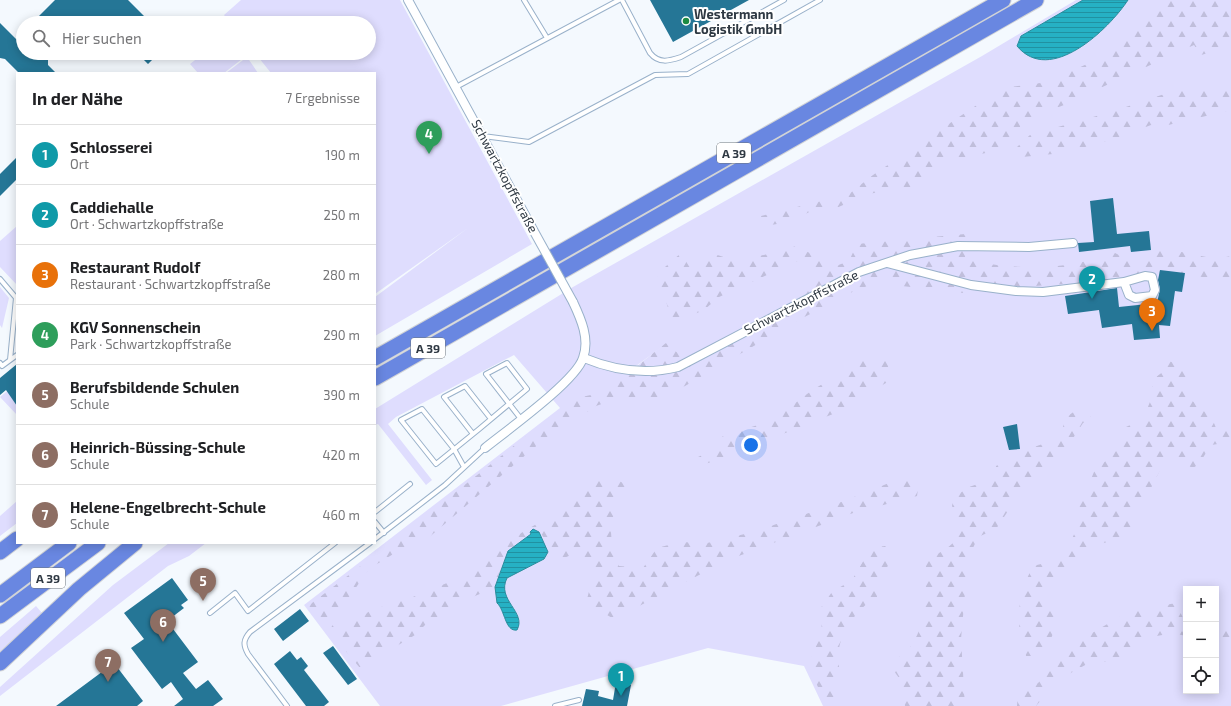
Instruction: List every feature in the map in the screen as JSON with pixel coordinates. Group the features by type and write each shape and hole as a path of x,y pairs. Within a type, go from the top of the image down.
{"highway":[{"name":"A 39","path":"376,357 1003,0"},
{"name":"A 39","path":"376,377 1036,0"},
{"path":"0,552 16,540"},
{"name":"A 39","path":"0,595 68,544"},
{"name":"A 39","path":"0,616 97,544"},
{"path":"0,663 79,589 134,544"}],"street":[{"name":"Schwartzkopffstraße","path":"408,0 573,302 582,321 584,331 584,358 607,366 637,371 666,370 678,367 852,275 884,262 931,250 958,246 1029,247 1073,243"},
{"path":"884,262 971,285 1016,291 1043,292 1124,282"},
{"path":"485,448 575,372 584,358"}],"lane":[{"path":"524,0 547,38"},
{"path":"456,87 619,0"},
{"path":"622,0 650,53 654,58 661,61 671,61 681,57 784,0"},
{"path":"482,136 529,142 655,75 688,74 820,0"},
{"path":"0,279 16,297"},
{"path":"10,360 16,307"},
{"path":"0,363 2,366 16,356"},
{"path":"464,467 454,450 422,409 401,420 436,464 454,450 473,434 509,404 527,389 507,363 486,374 509,404 521,419"},
{"path":"473,434 444,397 465,386 491,419"},
{"path":"376,538 445,485 485,448"},
{"path":"376,511 410,484"},
{"path":"376,523 384,533"},
{"path":"210,613 235,593 248,610 334,544"},
{"path":"287,706 244,648 245,638 250,632 369,544"},
{"path":"555,706 579,700"}],"green space":[{"path":"241,0 400,0 532,244 376,335 376,296 468,228 376,293 376,72 270,72 261,60 376,60 376,16 224,15"},
{"path":"1076,0 1231,0 1231,706 823,706 804,666 708,648 501,706 380,706 304,605 560,408 514,355 396,417 388,424 432,480 426,485 378,424 376,425 376,408 573,287 982,56","holes":["666,344 651,376 625,374"]},
{"path":"1169,0 1231,0 1230,47 1201,55 1194,45 1098,89 1081,92 1072,102 1027,119 1022,123 1014,138 1000,150 952,160 936,167 928,176 910,187 868,194 825,213 815,209 790,222 764,226 761,216 849,194 873,175 1002,88 1048,82 1115,51 1163,8"},
{"path":"195,60 241,60 225,72 197,72 190,64"},
{"path":"243,60 249,60 257,72 227,72"},
{"path":"1231,88 1231,110 1164,126 1151,125 1114,139 1063,153 1022,157 1017,147 1030,135 1114,111 1179,89 1219,91"},
{"path":"16,227 16,284 0,267 0,241"},
{"path":"976,233 964,259 1003,266 1045,267 1077,263 1115,253 1127,259 1152,257 1162,248 1216,259 1231,256 1231,280 1155,272 1077,283 1021,287 970,282 972,294 902,286 887,280 858,289 793,323 685,386 652,401 610,401 596,406 535,447 427,539 411,543 369,569 345,603 331,616 330,622 336,630 341,632 371,610 408,599 481,569 493,553 506,542 562,509 570,498 599,476 617,480 626,485 614,516 611,533 612,543 619,566 643,568 657,548 680,542 707,543 753,532 844,501 894,481 911,478 919,482 917,496 853,513 728,560 614,619 586,603 593,576 585,563 571,555 557,561 546,558 549,553 546,542 540,532 534,528 529,531 530,534 508,550 493,590 481,593 463,603 440,621 428,622 415,635 360,668 308,606 404,533 573,399 604,392 666,343 692,365 737,339 813,284 812,270 800,260 719,297 704,310 673,323 657,274 681,253 690,268 699,265 711,253 730,259 764,255 793,246 815,255 828,269 849,261 857,244"},
{"path":"0,287 9,298 2,328 0,325"},
{"path":"886,356 891,380 833,414 699,466 698,457 711,451 723,436 773,420 811,391 858,362"},
{"path":"1169,361 1186,367 1187,396 1212,418 1216,428 1231,430 1231,442 1211,445 1199,464 1193,468 1167,456 1151,488 1132,509 1132,525 1122,538 1100,544 1066,575 1045,591 1044,603 1055,615 1053,634 1049,642 1036,656 1026,656 1019,625 1020,593 1033,566 1049,562 1069,545 1078,526 1079,507 1094,472 1122,445 1126,427 1143,419 1152,397 1152,380 1164,371"},
{"path":"16,384 16,414 0,397"},
{"path":"1076,410 1090,411 1091,419 1083,423 1062,455 1018,496 996,529 978,537 968,559 961,639 965,706 905,706 899,678 889,664 910,647 921,624 924,614 926,592 926,560 944,550 955,540 958,534 956,517 952,506 954,497 969,487 995,478 996,466 1023,451 1062,437 1064,419"},
{"path":"16,502 16,524 0,536 0,516"},
{"path":"168,544 205,544 189,556 168,566 0,696 0,687 113,585"},
{"path":"885,546 893,554 878,588 877,597 858,612 848,625 841,640 838,651 839,676 834,697 836,706 827,706 808,666 822,631 820,609 832,592 852,580 871,548"},
{"path":"1176,603 1183,618 1183,635 1173,633 1135,640 1128,659 1087,664 1058,680 1036,706 1017,706 1018,690 1027,680 1038,683 1080,640 1128,612"},
{"path":"36,606 42,613 0,654 0,637"},
{"path":"1219,620 1231,620 1231,643 1219,641"}],"water":[{"path":"1083,0 1128,0 1119,12 1093,38 1078,49 1062,57 1046,60 1030,57 1017,46 1021,36"},
{"path":"533,529 539,532 548,552 544,559 507,578 505,593 518,617 519,624 517,630 513,630 510,628 500,606 497,603 495,587 508,551 531,534 530,532"}],"building":[{"path":"55,0 128,0 144,16 39,16"},
{"name":"Westermann Logistik GmbH","path":"650,0 749,0 673,42"},
{"path":"0,23 16,39 16,60 48,60 48,65 55,72 18,72 5,59 0,58"},
{"path":"144,60 152,60 148,64"},
{"path":"16,158 16,180 0,196 0,174"},
{"path":"1113,198 1117,234 1149,231 1151,250 1131,252 1130,246 1079,252 1078,243 1094,242 1090,201"},
{"path":"1160,270 1185,273 1182,292 1175,291 1170,326 1159,325 1160,338 1134,340 1132,324 1102,328 1099,310 1068,314 1065,296 1117,288 1119,307 1157,303 1160,289 1158,280"},
{"path":"16,365 16,405 6,390 0,395 0,378"},
{"path":"1017,424 1020,449 1009,450 1003,427"},
{"path":"172,578 188,600 181,605 184,608 167,621 198,662 183,673 196,689 208,680 223,699 213,706 174,706 183,699 171,682 162,689 131,648 144,639 124,613"},
{"path":"300,609 309,621 283,641 274,629"},
{"path":"333,646 357,679 348,685 323,653"},
{"path":"290,651 297,660 301,657 308,666 304,670 329,702 324,706 306,706 274,664"},
{"path":"114,663 143,701 137,706 56,706"},
{"path":"616,682 631,685 627,706 582,706 586,689 599,691 598,696 613,700"}],"place":[{"name":"Westermann Logistik GmbH","path":"686,21"},
{"name":"KGV Sonnenschein","path":"429,154"},
{"name":"Caddiehalle","path":"1092,299"},
{"name":"Restaurant Rudolf","path":"1152,331"},
{"name":"Berufsbildende Schulen","path":"203,601"},
{"name":"Heinrich-Büssing-Schule","path":"163,642"},
{"name":"Helene-Engelbrecht-Schule","path":"108,682"},
{"name":"Schlosserei","path":"621,696"}]}
